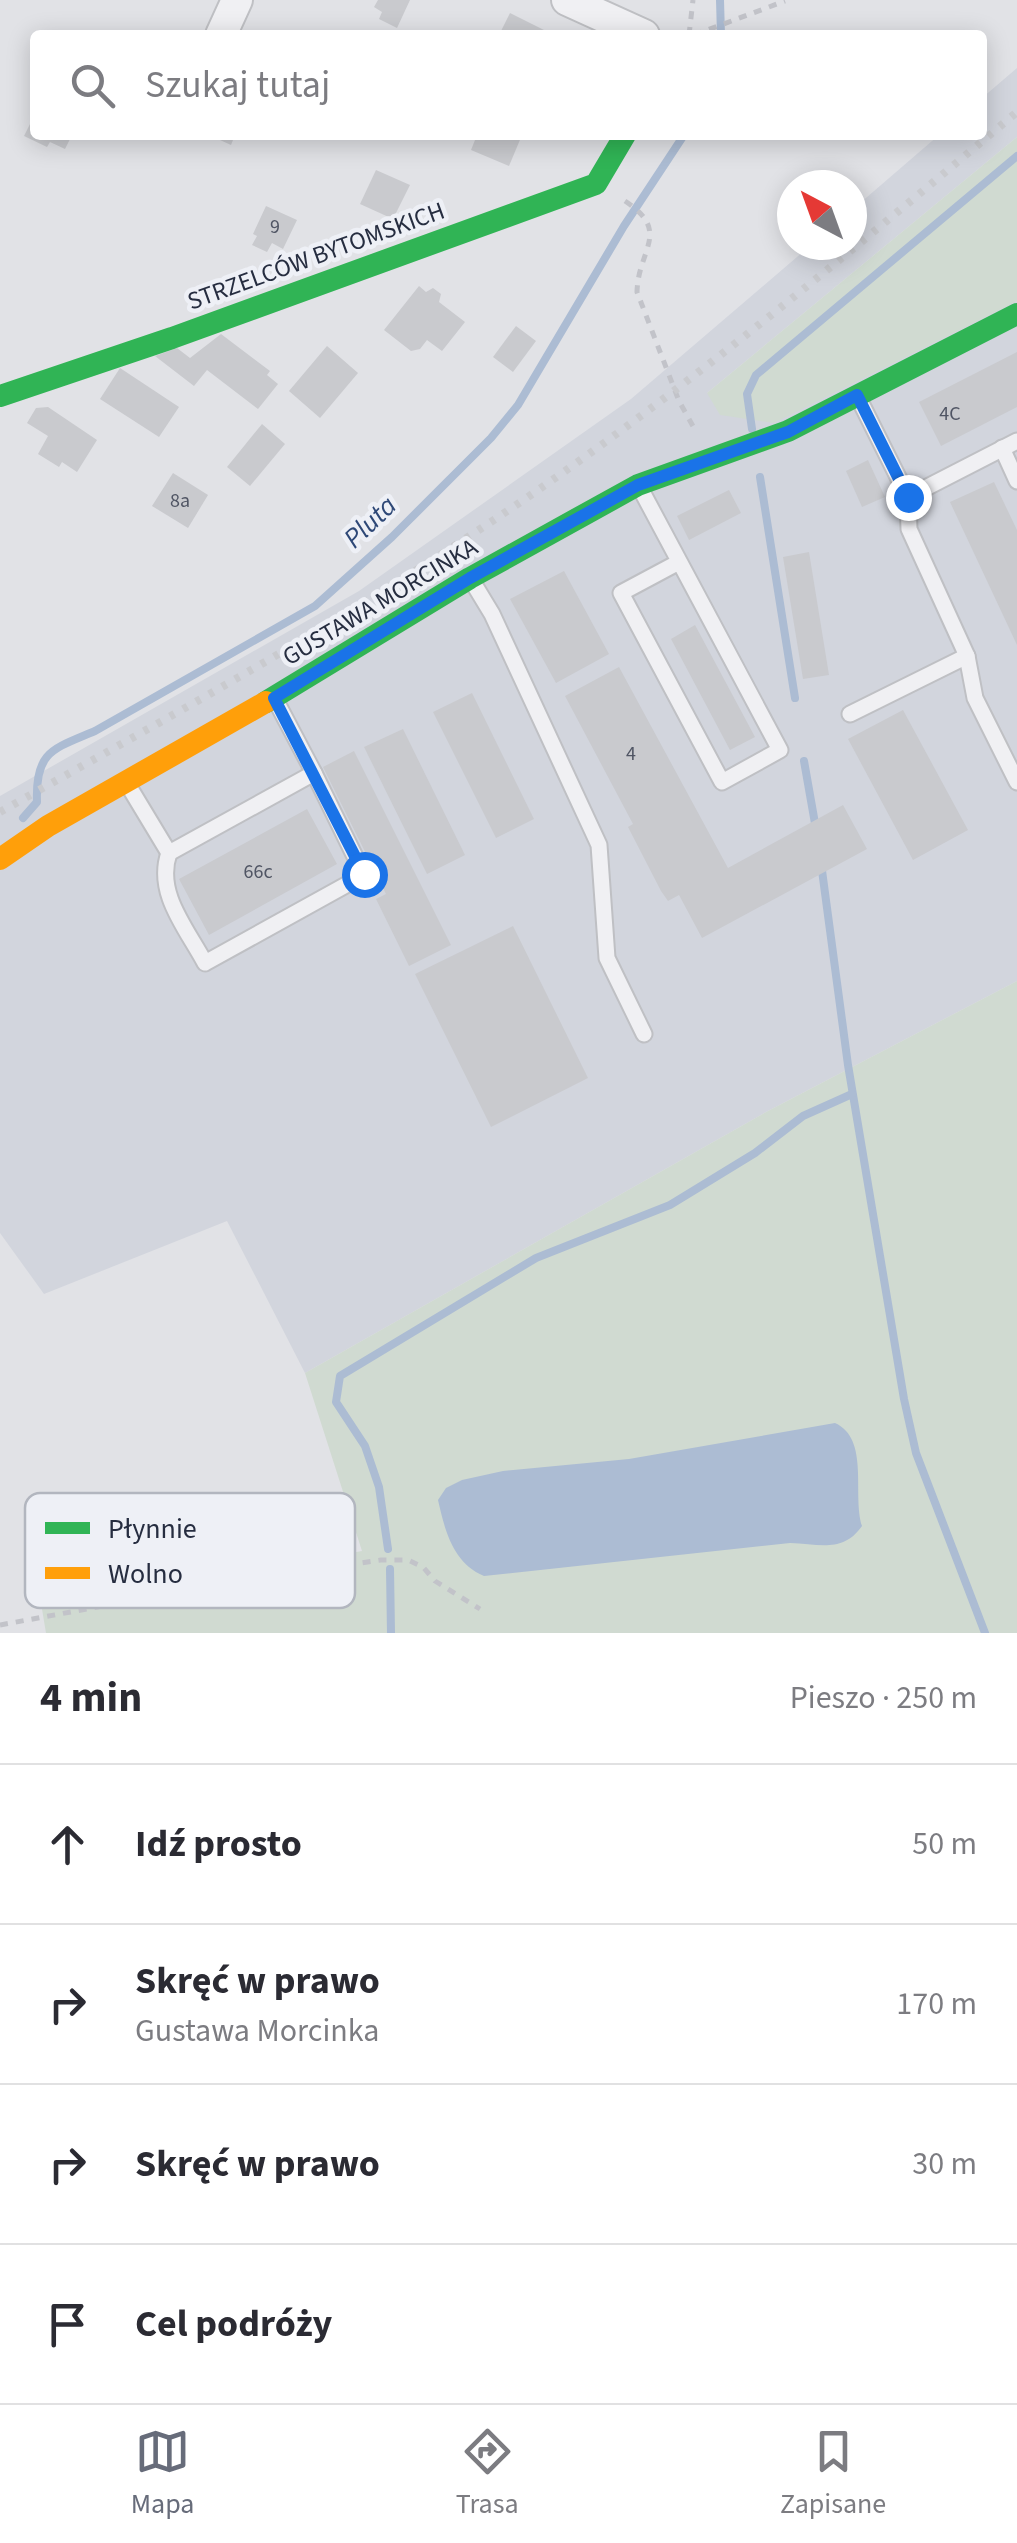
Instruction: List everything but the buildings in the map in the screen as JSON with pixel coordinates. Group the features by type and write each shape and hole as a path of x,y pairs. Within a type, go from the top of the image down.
{"street":[{"path":"223,30 237,0"},
{"path":"567,0 633,30"},
{"name":"STRZELCÓW BYTOMSKICH","path":"0,396 596,184 623,140"},
{"name":"GUSTAWA MORCINKA","path":"0,859 48,826 274,698 470,578 638,485 788,432 1017,314"}],"lane":[{"path":"857,395 908,497 909,529 966,656 975,698 1017,782"},
{"path":"908,497 1009,444 1017,481"},
{"path":"638,485 680,562 780,750 722,782 621,593 680,562"},
{"path":"470,578 492,614 599,845 608,958 644,1034"},
{"path":"850,714 966,656"},
{"path":"274,698 314,773 364,874 205,963 166,890 164,868 170,853 314,773"},
{"path":"126,782 170,853"}],"path":[{"path":"692,0 692,30"},
{"path":"705,30 784,0"},
{"path":"627,202 644,214 651,228 650,245 637,273 637,292 679,401"},
{"path":"355,1564 408,1560 480,1610"},
{"path":"0,1625 92,1608"}],"shaded area":[{"path":"1017,68 1017,137 707,393 1017,301 1017,981 766,1112 305,1373 227,1221 44,1294 0,1233 0,796 359,591 631,399 793,260 867,260 867,197 933,140 987,140 987,94"},
{"path":"1017,137 1017,301 774,423 720,415 707,393"},
{"path":"1017,981 1017,1633 46,1633 42,1609 48,1608 355,1608 355,1552 362,1551 355,1529 355,1493 343,1493 305,1373 766,1112"}],"water":[{"path":"835,1423 853,1441 862,1526 839,1544 790,1543 484,1576 458,1554 447,1534 438,1500 446,1488 462,1480 503,1471 629,1459"}],"waterway":[{"name":"Pluta","path":"720,0 721,30"},
{"name":"Pluta","path":"23,818 37,802 39,772 49,754 315,606 392,537 491,438 518,405 624,226 681,140"},
{"path":"752,429 747,394 756,375 1017,156"},
{"path":"760,477 795,698"},
{"path":"804,761 816,829"},
{"path":"821,863 848,1065 904,1399 916,1453 985,1633"},
{"path":"388,1549 379,1487 365,1446 336,1402 340,1376 536,1258 670,1205 755,1153 803,1116 852,1094"},
{"path":"390,1569 391,1633"}],"railway":[{"path":"987,137 1017,112"},
{"path":"0,812 340,617 538,490 722,354 983,140"}],"traffic: fast":[{"path":"0,396 596,184 622,140"},
{"path":"266,702 470,578 638,485 788,431 1017,314"}],"traffic: slow":[{"path":"0,859 48,826 266,702"}],"route":[{"path":"364,874 274,698 470,578 638,485 788,432 857,395 908,497"}]}
